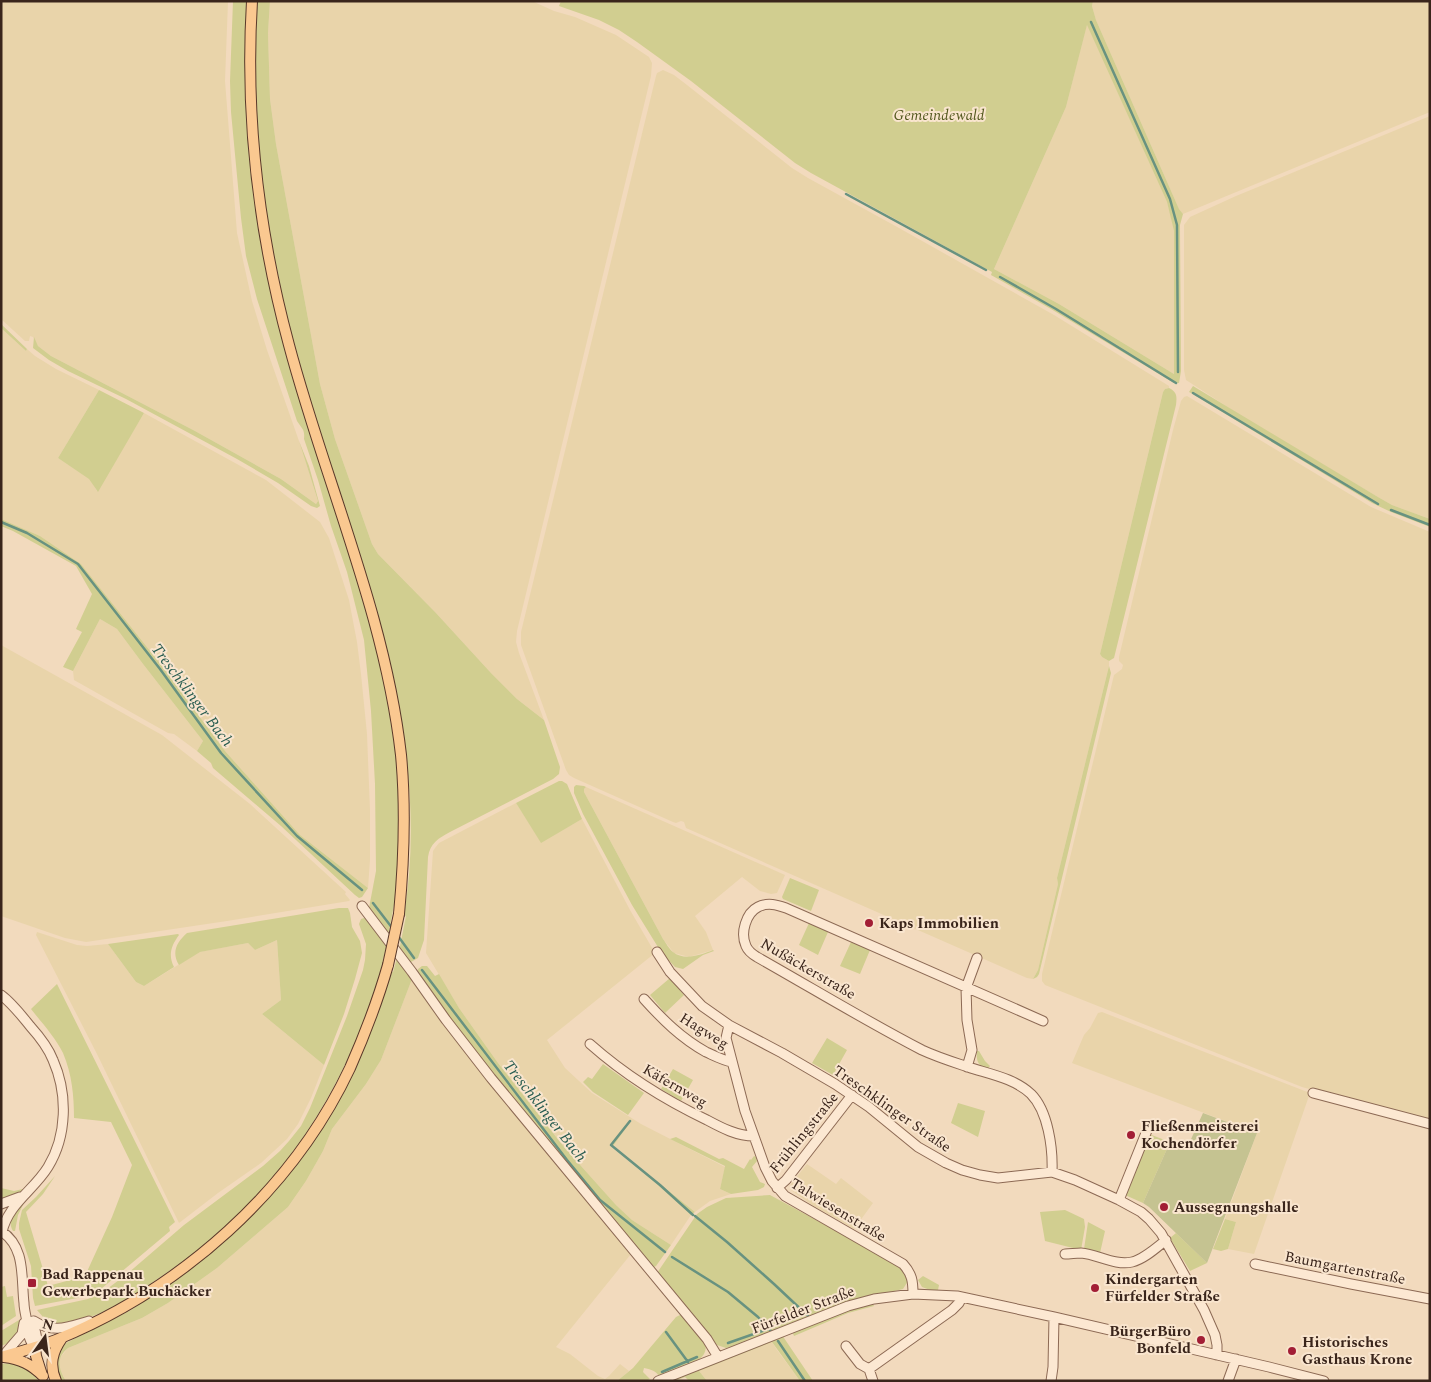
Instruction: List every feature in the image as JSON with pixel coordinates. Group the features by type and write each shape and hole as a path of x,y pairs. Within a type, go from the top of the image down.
{"main road":[{"path":"2,1357 62,1337 126,1305 206,1251 252,1207 299,1152 318,1124 349,1069 372,1015 388,964 399,914 405,847 401,754 378,636 352,545 289,345 268,253 261,211 254,138 250,29 252,1"},
{"path":"55,1381 51,1363 56,1346 62,1337"},
{"path":"35,1347 36,1356 44,1378"},
{"path":"35,1347 42,1351 55,1381"},
{"path":"2,1357 28,1363 44,1378"}],"street":[{"name":"Nußäckerstraße","path":"1043,1021 776,904 760,906 754,909 747,919 744,940 749,952 757,957 923,1050 967,1067 1009,1080 1031,1094 1040,1105 1044,1114 1048,1130 1052,1172"},
{"path":"362,906 491,1078 707,1339 718,1357"},
{"name":"Treschklinger Straße","path":"657,952 670,972 702,1006 729,1025 782,1053 852,1095 918,1147 946,1163 962,1170 998,1178 1052,1172 1075,1180 1133,1206 1149,1219 1166,1240 1212,1325 1217,1345 1217,1355"},
{"path":"967,1067 972,1050 967,1020 966,988 977,958"},
{"path":"1,995 18,1011 47,1048 59,1074 64,1108 62,1127 49,1165 40,1178 10,1210 1,1231 10,1239 20,1257 25,1312 30,1342 35,1347"},
{"name":"Hagweg","path":"644,999 681,1036 720,1059 732,1062"},
{"name":"Talwiesenstraße","path":"729,1025 726,1038 745,1111 765,1167 778,1188 786,1196 903,1264 909,1270 912,1278 913,1294"},
{"name":"Käfernweg","path":"590,1044 636,1081 725,1129 738,1134 754,1136"},
{"path":"1313,1093 1430,1124"},
{"name":"Frühlingstraße","path":"778,1188 852,1095"},
{"path":"1119,1200 1148,1128"},
{"path":"1,1204 23,1196"},
{"path":"1065,1254 1082,1253 1127,1263 1134,1262 1166,1240"},
{"name":"Baumgartenstraße","path":"1255,1264 1430,1299"},
{"name":"Fürfelder Straße","path":"658,1381 848,1306 874,1299 913,1294 962,1297 1324,1381"},
{"path":"869,1369 952,1310 962,1297"},
{"path":"25,1312 34,1321 46,1328 54,1329 104,1317"},
{"path":"2,1357 22,1334 25,1312"},
{"path":"1054,1317 1054,1380"},
{"path":"34,1321 37,1339 35,1347"},
{"path":"846,1346 860,1364 869,1369 874,1381"},
{"path":"1228,1381 1236,1360"}],"shaded area":[{"path":"1,1 228,1 225,81 237,233 252,301 318,501 316,504 281,479 195,431 51,356 38,346 33,337 30,336 29,341 25,341 1,319"},
{"path":"270,1 532,1 616,35 649,57 652,63 651,76 517,631 516,642 519,653 544,720 517,699 491,673 378,554 372,544 335,439 320,384 276,144 270,99 268,33"},
{"path":"1093,1 1430,1 1430,112 1183,214 1179,209 1096,20 1092,6"},
{"path":"1087,24 1167,202 1171,216 1174,231 1174,374 1059,304 994,269 1066,107"},
{"path":"663,70 674,75 792,168 808,178 1054,315 1169,386 1163,392 1100,654 1109,661 1109,666 1057,878 1058,884 1038,970 1033,979 686,828 684,822 673,822 574,778 566,770 521,645 521,632 656,76 657,73"},
{"path":"1430,116 1430,519 1392,505 1254,424 1186,380 1184,370 1184,225 1190,217 1236,196"},
{"path":"1,328 26,351 27,349 56,369 99,390 58,458 90,479 97,491 144,413 266,480 320,522 329,538 349,600 357,642 367,734 370,810 368,888 300,835 225,751 162,666 81,564 40,536 1,519"},
{"path":"1187,396 1371,507 1430,532 1430,1122 1302,1087 1045,985 1042,981 1042,974 1114,675 1122,669 1123,665 1119,661 1119,657 1173,430 1181,401"},
{"path":"100,619 117,629 203,741 197,751 174,734 168,733 74,680 73,671"},
{"path":"1,645 162,735 250,804 346,892 345,894 350,900 86,942 65,938 1,916"},
{"path":"586,787 785,875 777,893 771,894 760,891 742,877 695,916 706,932 713,950 689,957 674,953 663,939 584,792"},
{"path":"516,803 541,842 582,819 655,953 547,1040 565,1068 592,1093 641,1124 725,1167 720,1189 731,1194 710,1201 695,1212 613,1145 631,1121 610,1146 691,1215 671,1245 632,1220 564,1147 498,1063 459,1008 426,953 433,851 439,843"},
{"path":"37,932 77,945 108,944 136,982 144,986 199,952 248,943 255,950 277,940 281,1000 262,1014 324,1065 298,1124 287,1139 261,1163 179,1223 97,1054 36,935"},
{"path":"412,979 516,1114 631,1254 556,1347 570,1354 598,1376 605,1379 620,1364 629,1371 617,1381 66,1381 59,1365 60,1358 68,1348 142,1318 168,1303 217,1268 288,1207 323,1151 332,1129 366,1084 381,1060"},
{"path":"1102,1012 1310,1093 1254,1254 1228,1249 1236,1222 1225,1219 1257,1133 1072,1063 1084,1035 1098,1013"},
{"path":"1203,1113 1257,1133 1207,1263 1143,1203 1170,1142 1187,1148"},
{"path":"807,1164 836,1184 841,1178 873,1203 854,1229 812,1205 791,1190 791,1184"},
{"path":"772,1342 800,1381 707,1381 699,1371"}],"green space":[{"path":"233,1 247,1 245,68 249,150 263,253 374,637 386,692 399,775 400,846 395,905 388,936 369,908 376,871 375,784 371,711 364,640 347,572 304,439 304,431 297,421 257,299 246,256 231,112 230,81"},
{"path":"257,1 270,1 268,33 270,99 276,144 320,384 335,439 372,544 378,554 491,673 517,699 544,720 560,767 559,774 553,779 450,832 433,845 428,857 424,940 418,958 411,962 407,962 399,951 406,916 404,915 411,841 407,768 396,696 379,623 293,340 274,257 261,172 257,130 255,44"},
{"name":"Gemeindewald","path":"561,1 1093,1 1092,6 1096,20 1179,209 1183,214 1180,225 1181,371 1179,383 1174,383 991,275 992,272 811,173 795,163 691,81 619,30 599,20 559,6","holes":["1087,25 1167,202 1174,231 1174,374 1059,304 994,269 1066,107"]},
{"path":"1,324 27,349 26,351 1,328"},
{"path":"34,337 38,346 51,356 195,431 281,479 316,504 318,501 299,441 309,466 320,506 317,508 311,506 278,483 237,459 49,360 33,348"},
{"path":"1193,386 1392,505 1430,519 1430,527 1372,503 1189,392"},
{"path":"1169,388 1176,395 1176,405 1114,658 1109,661 1100,654 1163,392"},
{"path":"99,390 144,413 98,492 89,479 58,458"},
{"path":"1,519 40,536 81,564 162,666 225,751 300,835 368,888 362,897 359,898 355,895 281,826 213,768 211,763 197,751 203,741 117,629 100,619 73,671 63,667 82,632 76,629 92,594 76,566 1,526"},
{"path":"1109,666 1111,673 1039,974 1033,979 1038,970 1058,884 1057,878"},
{"path":"559,781 567,784 582,819 541,843 516,803"},
{"path":"576,785 586,787 584,792 670,949 677,955 687,957 714,951 703,955 683,969 675,967 661,952 632,905 583,814 574,793"},
{"path":"790,878 819,890 811,911 783,899 782,897"},
{"path":"348,908 352,927 360,941 362,953 344,1014 324,1065 262,1014 281,1000 277,940 255,950 248,943 200,952 179,965 175,956 180,940 187,933"},
{"path":"361,919 367,919 387,945 372,999 342,1071 302,1139 279,1170 254,1200 210,1242 144,1288 119,1304 93,1316 79,1321 50,1325 51,1321 43,1317 37,1310 88,1299 103,1292 184,1225 263,1166 280,1151 301,1126 347,1016 363,970 366,944 359,924"},
{"path":"809,923 828,932 818,955 799,945"},
{"path":"178,934 171,951 174,967 144,986 136,982 108,944"},
{"path":"851,942 870,950 860,974 840,966"},
{"path":"397,958 412,979 381,1060 366,1084 332,1129 323,1151 288,1207 217,1268 168,1303 142,1318 68,1348 60,1359 61,1372 66,1381 58,1381 56,1360 66,1343 131,1310 180,1276 318,1133 339,1100 354,1071 377,1015"},
{"path":"422,966 427,966 435,976 439,974 459,1008 498,1063 564,1147 632,1220 671,1245 656,1266 654,1267 610,1218 520,1109 417,975 418,969"},
{"path":"670,978 684,995 665,1013 650,995"},
{"path":"57,984 175,1222 169,1227 170,1231 101,1289 88,1296 35,1306 31,1266 19,1229 22,1210 55,1176 43,1194 26,1212 48,1286 85,1276 112,1217 132,1165 111,1122 74,1118 72,1085 63,1053 31,1009"},
{"path":"827,1038 847,1050 833,1075 812,1063"},
{"path":"977,1051 979,1051 990,1066 988,1069 978,1063"},
{"path":"603,1064 644,1093 628,1115 593,1092 583,1082 588,1077 592,1079"},
{"path":"673,1069 693,1080 681,1101 661,1089"},
{"path":"958,1103 985,1111 978,1137 951,1123"},
{"path":"630,1120 613,1146 695,1212 691,1215 610,1145"},
{"path":"1149,1134 1170,1142 1143,1203 1125,1195"},
{"path":"676,1137 719,1159 723,1158 744,1169 750,1159 754,1156 756,1157 757,1161 752,1167 760,1182 765,1184 764,1187 758,1190 731,1194 720,1189 725,1166 670,1139"},
{"path":"1,1188 14,1191 27,1188 12,1197 1,1199"},
{"path":"770,1195 897,1264 905,1271 908,1281 903,1289 847,1302 736,1346 726,1348 717,1345 657,1273 697,1214 707,1207 726,1198"},
{"path":"23,1202 15,1231 13,1231 11,1219"},
{"path":"1065,1210 1084,1219 1085,1227 1081,1250 1045,1241 1040,1212"},
{"path":"1225,1219 1236,1222 1228,1249 1221,1251 1213,1249"},
{"path":"1088,1222 1105,1231 1100,1253 1084,1249"},
{"path":"1176,1233 1207,1263 1190,1271 1170,1238"},
{"path":"923,1276 939,1285 938,1290 922,1287 918,1280"},
{"path":"5,1286 7,1297 13,1296 16,1316 1,1326 1,1287"},
{"path":"872,1302 874,1306 848,1313 794,1336 792,1331 822,1319"},
{"path":"682,1314 705,1341 706,1350 702,1356 698,1360 659,1376 653,1370 644,1368 643,1372 650,1379 648,1380 617,1381 633,1368 676,1317"},
{"path":"19,1320 15,1336 1,1346 1,1331"},
{"path":"782,1335 813,1381 800,1381 772,1342 699,1371 707,1381 689,1381 685,1377 675,1381 665,1381"},
{"path":"10,1363 26,1369 39,1381 1,1381 1,1364"}],"waterway":[{"path":"1091,22 1170,199 1177,225 1178,372"},
{"path":"846,194 986,270"},
{"path":"1000,277 1176,383"},
{"path":"1193,393 1378,504"},
{"path":"1391,510 1430,525"},
{"name":"Treschklinger Bach","path":"1,522 27,533 78,564 160,669 221,753 297,836 362,890"},
{"name":"Treschklinger Bach","path":"373,903 393,929"},
{"name":"Treschklinger Bach","path":"398,936 414,958"},
{"name":"Treschklinger Bach","path":"422,970 567,1160 600,1200 665,1252"},
{"path":"630,1121 611,1145 693,1215"},
{"path":"695,1216 727,1242 808,1316"},
{"name":"Treschklinger Bach","path":"672,1257 728,1292 758,1317 771,1331"},
{"path":"728,1343 768,1329"},
{"path":"666,1332 688,1362"},
{"name":"Treschklinger Bach","path":"778,1341 805,1381"},
{"path":"662,1372 697,1357"}],"place":[{"name":"Kaps Immobilien","path":"869,923"},
{"name":"Fließenmeisterei Kochendörfer","path":"1131,1135"},
{"name":"Aussegnungshalle","path":"1164,1207"},
{"name":"Bad Rappenau Gewerbepark Buchäcker","path":"32,1283"},
{"name":"Kindergarten Fürfelder Straße","path":"1095,1288"},
{"name":"BürgerBüro Bonfeld","path":"1201,1340"},
{"name":"Historisches Gasthaus Krone","path":"1292,1351"}]}
